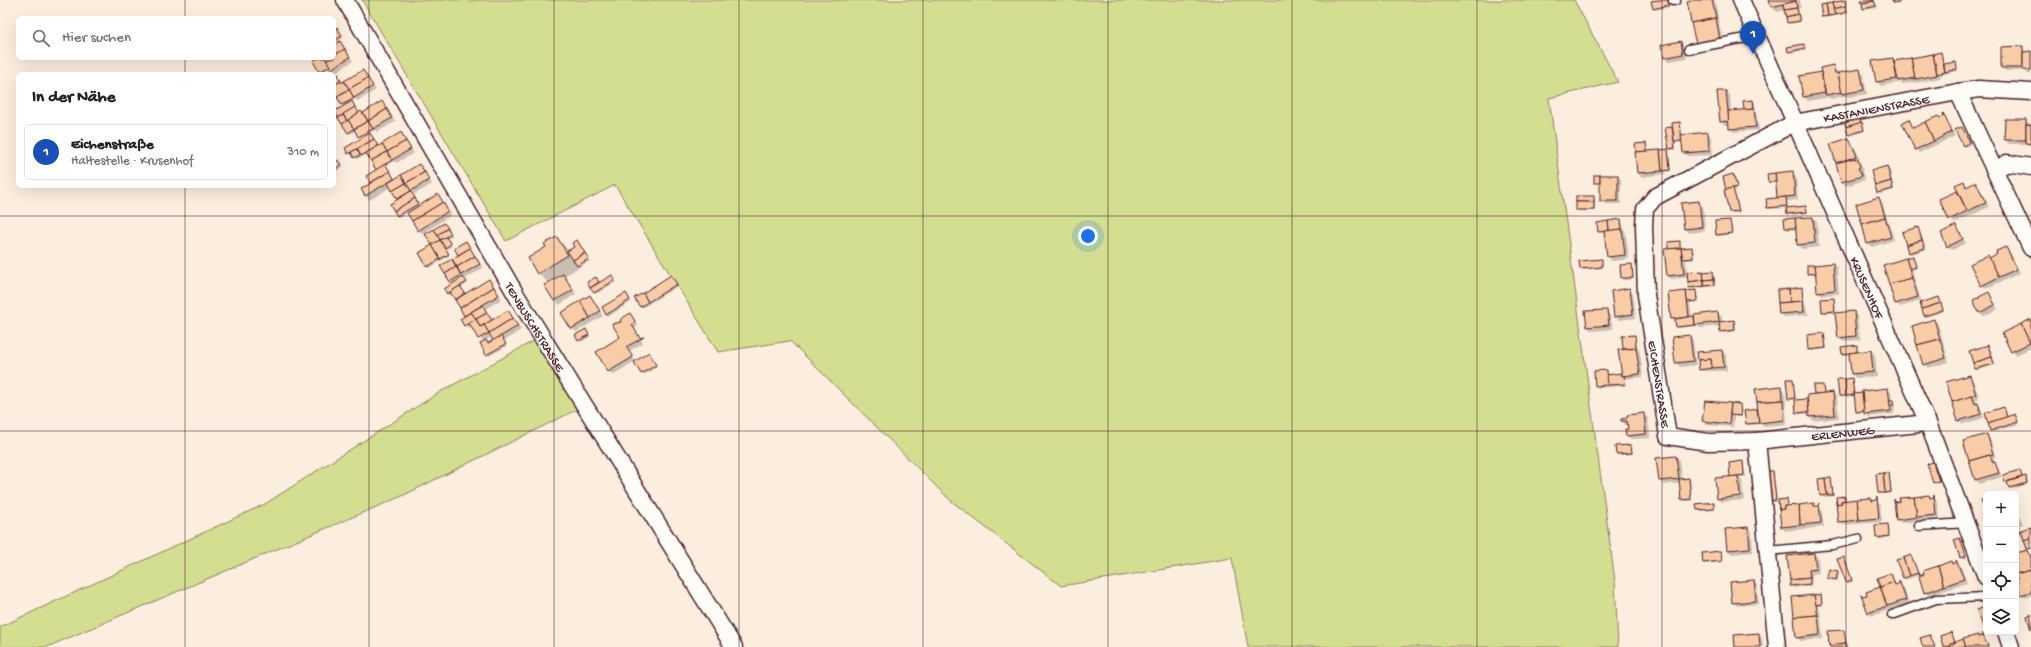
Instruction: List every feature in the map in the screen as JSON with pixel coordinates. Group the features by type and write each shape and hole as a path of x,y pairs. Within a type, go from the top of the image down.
{"street":[{"name":"TENBUSCHSTRASSE","path":"345,0 518,298 734,647"},
{"name":"KRUSENHOF","path":"1741,0 1794,123 1928,423 1983,569"},
{"name":"KASTANIENSTRASSE","path":"1794,123 1980,89 2031,92"},
{"path":"1958,92 2031,248"},
{"name":"EICHENSTRASSE","path":"1757,441 1708,442 1668,436 1646,295 1645,209 1655,197 1794,123"},
{"path":"1995,170 2007,163 2031,167"},
{"name":"ERLENWEG","path":"1757,441 1928,423"},
{"path":"1757,441 1777,647"},
{"path":"2007,635 2011,647"}],"lane":[{"path":"1689,49 1756,36"},
{"path":"1919,526 1967,524"},
{"path":"1768,551 1832,545 1858,539"},
{"path":"1892,615 1936,599 1983,597"}],"green space":[{"path":"362,0 468,0 470,2 473,0 1574,0 1618,82 1549,98 1615,581 1618,647 1248,647 1232,558 1061,586 950,500 790,341 718,352 615,185 506,241"},
{"path":"539,338 582,407 402,496 47,647 0,647 0,627 265,504 440,392"}],"building":[{"path":"1668,0 1669,5 1653,9 1651,1"},
{"path":"1712,0 1716,18 1691,23 1687,1"},
{"path":"1769,0 1796,0 1796,1 1771,7"},
{"path":"1845,0 1846,6 1833,9 1832,3"},
{"path":"1861,0 1874,0 1874,1 1862,3"},
{"path":"1892,0 1899,0 1899,2 1893,3"},
{"path":"1796,1 1797,8 1784,10 1783,4"},
{"path":"1874,1 1876,6 1863,9 1862,3"},
{"path":"1832,3 1835,15 1828,16 1826,4"},
{"path":"1826,4 1828,16 1822,17 1820,5"},
{"path":"1846,6 1847,12 1835,15 1833,9"},
{"path":"1797,8 1798,14 1786,17 1784,10"},
{"path":"1798,14 1800,21 1787,23 1786,17"},
{"path":"1716,18 1720,40 1696,44 1691,23"},
{"path":"337,27 342,36 336,40"},
{"path":"340,41 345,49 336,54 336,44"},
{"path":"1681,41 1683,54 1664,58 1661,45"},
{"path":"1804,44 1805,48 1788,52 1787,47"},
{"path":"2023,46 2023,68 2001,68 2001,47"},
{"path":"345,49 350,57 331,69 326,60 336,60 336,54"},
{"path":"2031,51 2031,70 2023,70 2023,52"},
{"path":"1941,52 1945,72 1937,74 1933,54"},
{"path":"1933,54 1937,75 1915,79 1911,58"},
{"path":"1893,58 1897,79 1876,82 1872,61"},
{"path":"1911,58 1915,78 1898,81 1894,61"},
{"path":"326,60 330,66 319,72 313,61"},
{"path":"1956,62 1957,69 1945,72 1944,64"},
{"path":"1833,65 1835,73 1838,73 1842,92 1826,95 1820,68"},
{"path":"1860,69 1864,90 1842,94 1838,73"},
{"path":"363,70 368,78 349,89 344,81"},
{"path":"1821,72 1825,93 1803,97 1799,76"},
{"path":"339,74 338,76 341,81 336,84 336,76"},
{"path":"368,78 373,86 354,98 349,89"},
{"path":"341,81 342,83 344,81 349,89 336,97 336,84"},
{"path":"349,89 354,98 342,105 337,97"},
{"path":"1717,91 1726,91 1729,121 1720,122"},
{"path":"1753,100 1754,109 1744,110 1743,101"},
{"path":"352,101 355,107 338,118 336,110"},
{"path":"382,101 387,109 368,121 363,113"},
{"path":"355,107 359,113 347,121 343,114"},
{"path":"387,109 392,118 373,129 368,121"},
{"path":"1754,109 1756,127 1729,129 1728,111"},
{"path":"361,111 368,121 354,129 348,120"},
{"path":"1943,113 1952,132 1934,141 1925,122 1938,116 1940,118 1944,116"},
{"path":"343,115 347,121 342,124 338,118"},
{"path":"1859,116 1861,123 1846,127 1844,121"},
{"path":"1909,119 1913,128 1925,122 1934,141 1915,150 1902,123"},
{"path":"2005,119 2026,119 2026,140 2004,140"},
{"path":"348,120 354,129 348,133 342,124"},
{"path":"368,121 373,129 358,137 354,129"},
{"path":"1680,122 1682,141 1674,141 1672,123"},
{"path":"1862,122 1864,130 1848,135 1846,127"},
{"path":"2026,124 2031,125 2031,144 2026,143"},
{"path":"1672,127 1675,148 1669,149 1665,128"},
{"path":"1962,127 1970,142 1963,146 1955,130"},
{"path":"401,132 406,141 387,152 382,144"},
{"path":"1708,132 1709,151 1683,153 1681,135"},
{"path":"370,133 374,139 348,154 345,148"},
{"path":"1849,138 1857,156 1836,163 1830,144"},
{"path":"374,139 378,146 361,156 357,149"},
{"path":"406,141 411,149 392,160 387,152"},
{"path":"1646,143 1647,151 1636,152 1635,144"},
{"path":"382,144 387,152 371,161 366,153"},
{"path":"357,149 360,155 354,158 351,152"},
{"path":"1668,149 1670,170 1662,171 1660,150"},
{"path":"1660,150 1662,171 1637,173 1635,152"},
{"path":"387,152 392,160 376,170 371,161"},
{"path":"1855,158 1856,160 1858,159 1860,167 1858,168 1862,176 1841,182 1836,163"},
{"path":"339,160 342,165 336,169 336,162"},
{"path":"385,164 390,171 370,183 366,176"},
{"path":"419,164 425,172 406,183 401,175"},
{"path":"1887,166 1891,181 1875,186 1871,171"},
{"path":"390,171 394,179 365,196 361,189"},
{"path":"1793,171 1795,196 1777,198 1775,173"},
{"path":"425,172 429,180 411,191 406,183"},
{"path":"1775,173 1776,182 1768,182 1767,174"},
{"path":"1733,174 1737,187 1726,190 1723,177"},
{"path":"401,175 406,183 392,191 388,183"},
{"path":"1594,175 1600,175 1600,183 1594,183"},
{"path":"1600,175 1618,175 1618,201 1600,201"},
{"path":"1891,181 1893,189 1877,193 1875,186"},
{"path":"1964,181 1966,187 1976,182 1986,203 1967,211 1955,185"},
{"path":"406,183 411,191 397,199 392,191"},
{"path":"1733,188 1739,211 1729,212 1724,190"},
{"path":"411,191 415,198 394,211 390,204"},
{"path":"1957,191 1967,211 1949,220 1939,199"},
{"path":"438,194 443,202 412,221 407,213"},
{"path":"1576,196 1594,196 1594,202 1576,202"},
{"path":"1786,197 1787,206 1767,208 1766,199"},
{"path":"1879,197 1885,217 1862,224 1856,204"},
{"path":"415,198 418,204 397,216 394,211"},
{"path":"1699,201 1702,227 1684,229 1681,203"},
{"path":"443,202 448,211 418,231 412,221"},
{"path":"1576,202 1594,202 1594,210 1576,210"},
{"path":"1806,206 1807,212 1787,214 1786,208"},
{"path":"1813,217 1815,243 1797,245 1795,218"},
{"path":"1885,217 1891,237 1867,244 1862,224"},
{"path":"1795,218 1796,228 1785,228 1784,219"},
{"path":"1621,219 1622,229 1609,231 1608,221"},
{"path":"1730,220 1732,233 1716,235 1715,221"},
{"path":"1608,221 1609,231 1598,232 1597,223"},
{"path":"444,223 448,228 437,235 434,229"},
{"path":"1956,225 1963,239 1947,247 1941,233"},
{"path":"1918,227 1922,240 1906,245 1902,232"},
{"path":"448,228 451,234 440,240 437,235"},
{"path":"434,229 440,240 432,245 425,234"},
{"path":"1622,229 1625,255 1607,257 1604,231"},
{"path":"446,237 451,244 445,248 440,240"},
{"path":"557,237 568,255 537,274 528,258 546,247 544,244"},
{"path":"440,240 449,254 440,259 432,245"},
{"path":"577,240 585,253 573,260 567,251 574,247 572,243"},
{"path":"1922,240 1925,248 1908,253 1906,245"},
{"path":"466,241 470,248 458,255 454,248"},
{"path":"1680,241 1680,248 1668,249 1668,242"},
{"path":"432,245 440,259 427,267 419,253"},
{"path":"1692,247 1693,258 1683,259 1681,248"},
{"path":"2006,247 2017,269 1999,277 1989,258 1997,254 1996,251"},
{"path":"470,248 475,256 457,267 452,259"},
{"path":"1681,248 1684,274 1667,276 1664,249"},
{"path":"585,253 589,259 577,266 573,260"},
{"path":"1988,255 1999,277 1981,286 1970,264"},
{"path":"475,256 480,264 461,275 457,267"},
{"path":"1913,256 1916,267 1909,269 1906,258"},
{"path":"1906,258 1912,278 1889,284 1883,265"},
{"path":"452,259 456,267 445,274 440,266"},
{"path":"1602,259 1602,267 1580,269 1579,261"},
{"path":"1833,263 1835,290 1817,292 1815,265"},
{"path":"1632,264 1633,278 1621,278 1620,265"},
{"path":"1807,265 1815,265 1816,273 1807,274"},
{"path":"456,267 461,275 450,282 445,274"},
{"path":"1703,271 1704,280 1688,282 1687,272"},
{"path":"1713,271 1714,279 1704,280 1703,272"},
{"path":"563,274 573,290 554,301 544,285"},
{"path":"612,275 615,280 594,293 590,288"},
{"path":"671,275 677,284 648,302 643,293"},
{"path":"463,277 467,282 447,294 444,289"},
{"path":"596,277 599,282 590,288 587,282"},
{"path":"1912,278 1918,297 1895,304 1889,284"},
{"path":"489,279 494,287 460,308 455,300"},
{"path":"1714,279 1715,285 1704,286 1704,280"},
{"path":"1704,280 1704,286 1689,288 1688,282"},
{"path":"460,286 465,293 455,300 450,292"},
{"path":"494,287 499,295 464,316 460,308"},
{"path":"1802,287 1803,301 1790,302 1789,289"},
{"path":"1630,288 1633,314 1614,317 1611,291"},
{"path":"1789,289 1790,302 1778,303 1777,290"},
{"path":"1696,290 1697,301 1687,302 1686,291"},
{"path":"1686,291 1689,317 1671,319 1668,293"},
{"path":"1989,292 1995,305 1979,313 1973,300"},
{"path":"626,293 630,300 606,315 602,307"},
{"path":"643,293 648,302 640,307 634,298"},
{"path":"590,295 600,311 590,318 580,301"},
{"path":"1939,297 1941,303 1922,309 1920,303"},
{"path":"1834,298 1835,311 1822,312 1821,299"},
{"path":"580,301 590,318 571,329 561,313"},
{"path":"1803,301 1804,312 1779,314 1778,303"},
{"path":"1941,303 1943,310 1924,316 1922,309"},
{"path":"483,305 487,313 476,319 471,312"},
{"path":"508,310 513,318 489,333 484,325"},
{"path":"1607,310 1609,325 1587,327 1585,311"},
{"path":"1854,311 1856,336 1838,338 1835,313"},
{"path":"471,312 476,319 464,326 460,319"},
{"path":"1718,312 1719,322 1695,325 1694,315"},
{"path":"487,313 492,320 480,327 476,319"},
{"path":"630,313 635,321 632,325 640,338 644,337 626,347 633,357 608,372 596,352 620,337 612,324 621,322 620,320"},
{"path":"1694,316 1695,325 1676,327 1675,319"},
{"path":"513,318 518,326 493,341 489,333"},
{"path":"476,319 480,327 484,325 489,333 478,339 469,323"},
{"path":"1934,319 1940,339 1917,345 1912,326"},
{"path":"2031,319 2031,342 2030,343 2021,324"},
{"path":"1734,320 1735,330 1720,332 1719,322"},
{"path":"2021,324 2030,343 2011,352 2002,333"},
{"path":"586,329 589,335 578,341 575,335"},
{"path":"1824,333 1826,348 1808,350 1807,335"},
{"path":"1635,335 1636,348 1623,349 1622,336"},
{"path":"1690,335 1693,361 1675,363 1672,337"},
{"path":"501,336 506,344 486,355 480,343 486,340 488,343"},
{"path":"1940,339 1946,358 1923,365 1917,345"},
{"path":"1857,345 1857,352 1842,354 1841,347"},
{"path":"1988,345 1992,357 1973,363 1969,351"},
{"path":"1636,348 1640,374 1622,376 1618,350"},
{"path":"1722,350 1724,367 1712,368 1711,359 1698,360 1697,352"},
{"path":"1871,350 1873,372 1851,374 1849,353"},
{"path":"649,352 656,365 641,374 634,362"},
{"path":"1992,357 1994,364 1975,369 1973,363"},
{"path":"1711,359 1712,368 1699,370 1698,360"},
{"path":"1607,370 1608,385 1595,386 1594,371"},
{"path":"1621,373 1622,376 1624,375 1625,384 1608,385 1607,375"},
{"path":"1970,375 1976,395 1952,402 1946,382"},
{"path":"1852,378 1854,395 1846,396 1845,379"},
{"path":"1786,379 1793,379 1795,398 1788,399"},
{"path":"1837,379 1845,379 1846,396 1839,396"},
{"path":"1813,385 1823,385 1824,394 1814,394"},
{"path":"1782,386 1783,400 1757,402 1755,389"},
{"path":"1888,388 1891,411 1864,414 1862,391"},
{"path":"1833,392 1835,415 1809,417 1807,395"},
{"path":"1862,393 1864,411 1856,412 1854,394"},
{"path":"1972,396 1975,404 1978,403 1981,414 1958,421 1952,402"},
{"path":"1807,399 1809,412 1796,413 1795,400"},
{"path":"1783,400 1784,420 1759,423 1757,402"},
{"path":"1889,400 1893,400 1894,405 1890,405"},
{"path":"1705,401 1731,403 1729,424 1702,421"},
{"path":"1731,403 1740,404 1741,416 1730,415"},
{"path":"2004,407 2007,417 1988,423 1985,413"},
{"path":"1757,409 1759,423 1746,424 1744,411"},
{"path":"1644,413 1646,434 1626,436 1625,429 1628,429 1627,421 1621,421 1621,419 1627,418 1627,415"},
{"path":"2015,414 2018,422 1990,431 1988,423"},
{"path":"1987,434 1993,454 1969,461 1963,441"},
{"path":"1631,445 1632,453 1616,454 1615,446"},
{"path":"1990,455 1993,463 1995,462 1999,473 1975,480 1969,461"},
{"path":"1676,456 1679,479 1659,481 1656,458"},
{"path":"1743,461 1744,475 1730,477 1729,463"},
{"path":"1933,462 1939,481 1933,483 1927,464"},
{"path":"2020,470 2022,477 2005,482 2003,475"},
{"path":"1766,471 1773,471 1776,500 1769,501"},
{"path":"1889,472 1891,492 1885,493 1883,473"},
{"path":"1883,473 1885,493 1878,493 1876,474"},
{"path":"1738,476 1740,496 1717,499 1715,478"},
{"path":"2026,476 2027,483 2009,488 2007,482"},
{"path":"1689,478 1691,499 1681,500 1679,479"},
{"path":"1825,478 1827,495 1820,496 1818,479"},
{"path":"1825,478 1831,478 1833,495 1827,495"},
{"path":"1929,495 1930,498 1934,497 1934,495 1936,515 1917,517 1914,497"},
{"path":"1845,496 1845,500 1841,501 1842,503 1837,504 1836,497"},
{"path":"1877,497 1879,518 1859,520 1857,499 1871,498 1872,501 1876,500"},
{"path":"1914,497 1917,517 1896,520 1894,499 1895,502 1900,501 1899,498"},
{"path":"1787,499 1788,506 1784,506 1784,509 1779,510 1778,500"},
{"path":"1857,499 1859,520 1838,522 1836,501 1837,504 1842,503 1841,501"},
{"path":"1714,502 1714,509 1697,510 1696,504"},
{"path":"1814,503 1814,506 1818,506 1819,503 1821,523 1800,525 1799,505"},
{"path":"1799,505 1800,525 1781,527 1779,510 1784,509 1784,506"},
{"path":"1888,524 1889,536 1876,538 1875,525"},
{"path":"1748,527 1750,548 1727,550 1725,529"},
{"path":"2031,527 2031,538 2024,540 2021,530"},
{"path":"1960,538 1966,556 1960,558 1954,540"},
{"path":"2031,538 2031,548 2027,549 2024,540"},
{"path":"2028,550 2031,558 2031,570 2019,573 2019,552"},
{"path":"1721,551 1722,561 1703,563 1702,553"},
{"path":"1814,553 1816,569 1809,570 1810,578 1790,580 1787,556"},
{"path":"1911,555 1918,573 1909,576 1903,558"},
{"path":"1844,557 1852,580 1846,582 1837,559"},
{"path":"1903,558 1909,576 1903,578 1896,560"},
{"path":"1951,561 1952,564 1957,562 1964,579 1944,586 1938,566"},
{"path":"1938,566 1944,586 1924,593 1918,573 1920,576 1924,574 1923,571"},
{"path":"1829,569 1838,571 1836,580 1827,578"},
{"path":"2031,570 2031,592 2020,595 2019,573"},
{"path":"1891,573 1894,582 1880,587 1877,578"},
{"path":"1810,578 1810,584 1790,586 1790,580"},
{"path":"1754,580 1756,601 1732,603 1730,582"},
{"path":"1899,580 1906,600 1887,606 1880,587 1894,582 1895,585 1900,583"},
{"path":"1880,587 1887,606 1868,613 1861,594 1862,596 1867,595 1866,592"},
{"path":"1821,594 1822,604 1815,605 1814,595"},
{"path":"1814,595 1818,615 1794,617 1792,597"},
{"path":"1983,608 1983,626 1977,610"},
{"path":"2031,614 2031,630 2027,616"},
{"path":"1818,615 1820,635 1796,638 1794,617"},
{"path":"1844,630 1846,643 1829,645 1828,631"},
{"path":"1951,632 1955,642 1949,645 1950,647 1943,646 1940,636"},
{"path":"1759,633 1760,647 1735,647 1734,635"},
{"path":"1982,633 1988,647 1966,647 1963,639 1978,635 1978,637 1983,636"},
{"path":"1930,635 1935,647 1923,647 1920,638"},
{"path":"1963,639 1966,647 1950,647 1949,645"},
{"path":"1846,643 1846,647 1830,647 1829,645"}],"place":[{"name":"Eichenstraße","path":"1753,54"}]}
